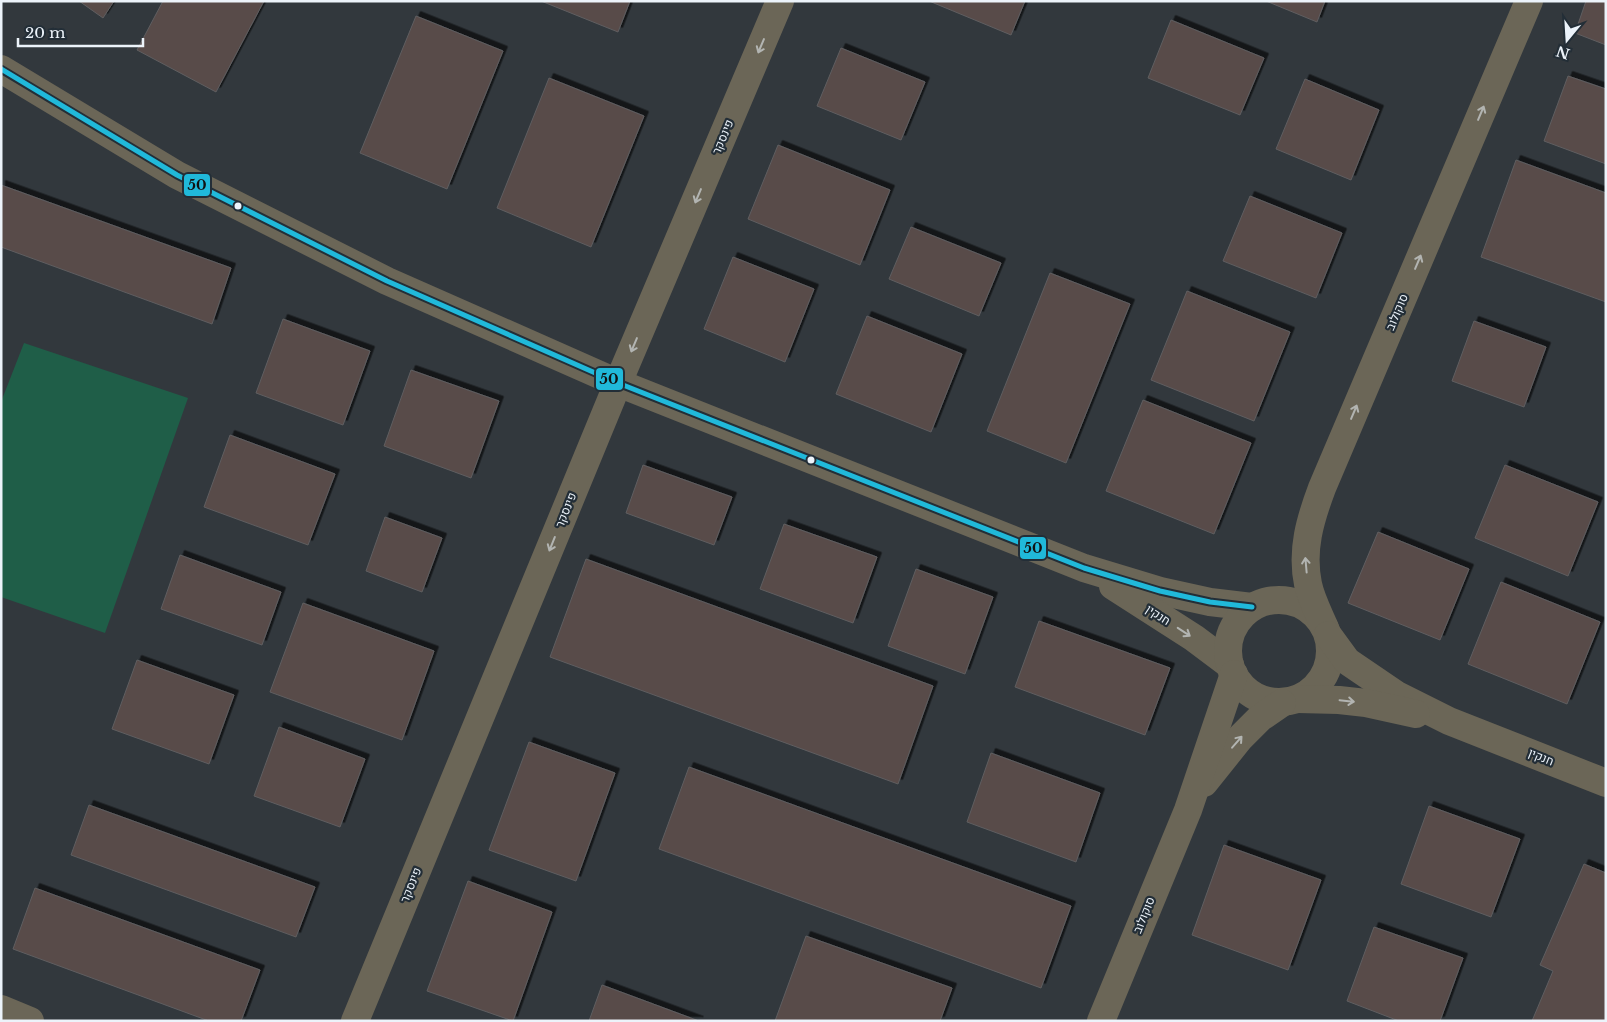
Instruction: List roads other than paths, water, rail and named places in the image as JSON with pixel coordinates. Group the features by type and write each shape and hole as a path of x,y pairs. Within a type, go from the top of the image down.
{"street":[{"name":"פינסקר","path":"355,1021 618,383 780,1"},
{"name":"סוקולוב","path":"1326,632 1308,585 1305,556 1309,524 1326,479 1529,1"},
{"name":"חנקין","path":"1,69 177,175 387,281 618,383 1084,568 1160,591 1210,602 1252,607"},
{"name":"חנקין","path":"1084,568 1194,638 1232,670"},
{"path":"1285,600 1301,605 1315,614 1326,632 1330,644 1330,661 1324,678 1313,690 1290,701 1264,701 1249,693 1237,681 1232,670 1228,649 1231,632 1240,618 1252,607 1268,602 1285,600"},
{"name":"חנקין","path":"1326,632 1347,660 1397,695 1449,720 1606,783"},
{"name":"סוקולוב","path":"1101,1021 1188,810 1232,670"},
{"name":"חנקין","path":"1290,701 1339,700 1366,703 1449,720"},
{"name":"סוקולוב","path":"1188,810 1207,777 1240,738 1260,718 1290,701"},
{"path":"1,1009 30,1021"}]}
